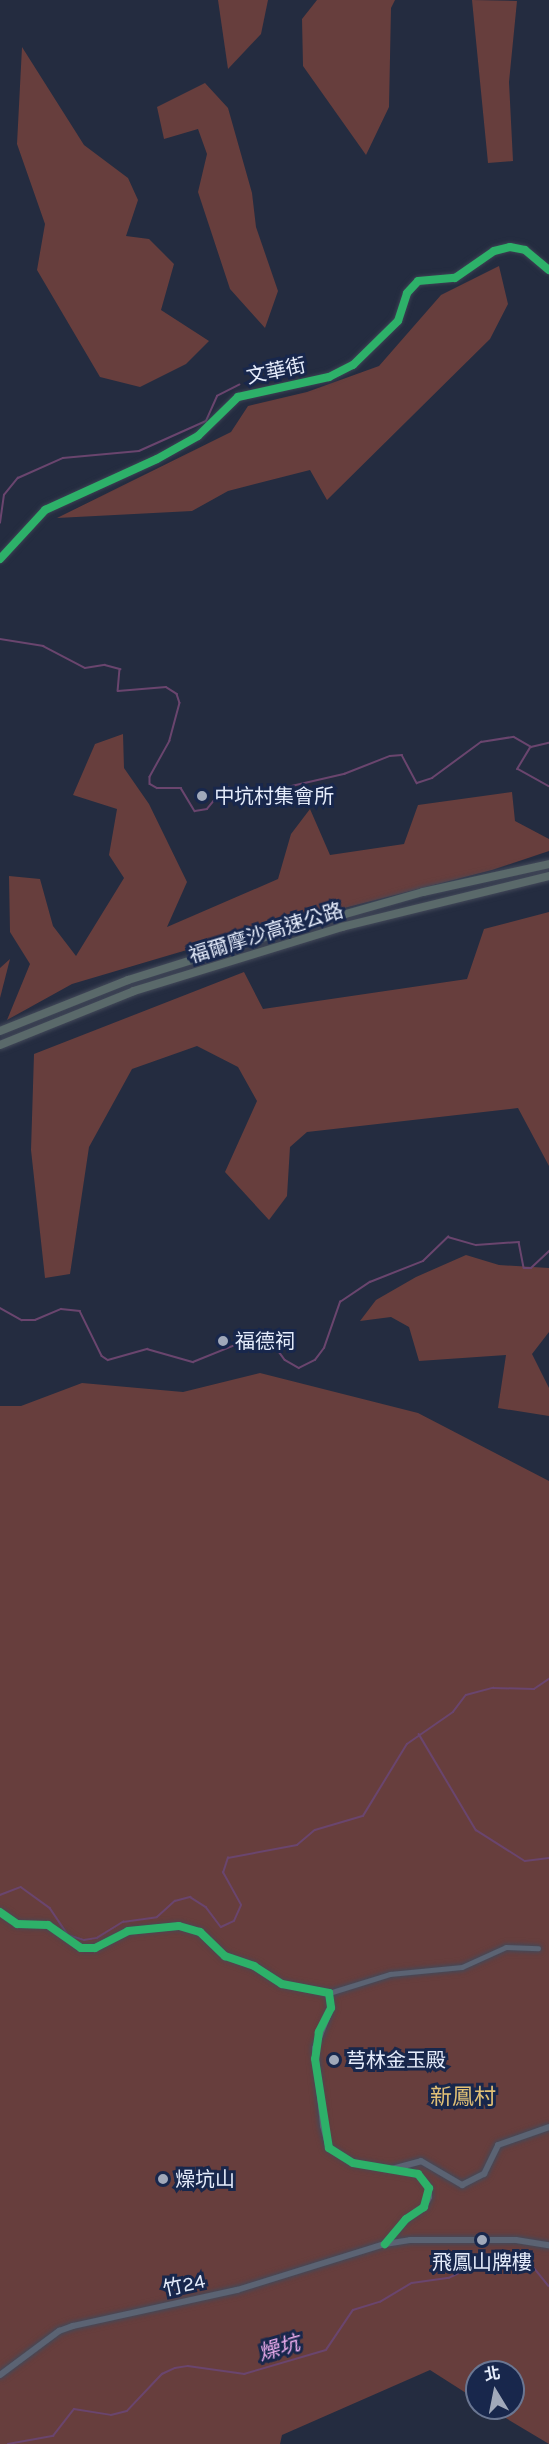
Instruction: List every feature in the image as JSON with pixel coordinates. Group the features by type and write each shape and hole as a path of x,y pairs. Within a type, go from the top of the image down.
{"highway":[{"name":"福爾摩沙高速公路","path":"0,1031 128,980 272,935 423,892 549,864"},
{"name":"福爾摩沙高速公路","path":"0,1046 134,991 342,927 549,876"}],"street":[{"name":"文華街","path":"0,559 45,510 157,459 198,436 238,397 329,377 352,365 398,321 407,293 418,281 455,278 494,251 510,247 525,250 549,270"},
{"path":"0,1912 17,1924 48,1925 81,1948 95,1948 128,1931 179,1926 200,1932 225,1956 254,1966 282,1984 329,1993 390,1974 462,1967 506,1947 538,1948"},
{"path":"329,1993 331,2008 319,2032 315,2059 329,2148 353,2163 418,2174 429,2188 429,2197 424,2207 405,2219 385,2244"},
{"path":"392,2169 421,2161 462,2185 484,2174 498,2145 549,2127"},
{"name":"竹24","path":"0,2375 59,2331 73,2326 237,2290 385,2244 410,2240 516,2240 549,2245"}],"shaded area":[{"path":"218,0 268,0 261,34 228,69"},
{"path":"317,0 395,0 391,8 389,107 366,155 303,66 302,19"},
{"path":"472,0 517,1 509,82 513,161 488,163"},
{"path":"22,47 84,145 128,178 138,200 126,236 149,239 174,264 161,310 209,341 186,364 140,387 100,377 37,270 45,224 17,144"},
{"path":"205,83 228,108 252,193 256,227 278,291 265,328 230,289 198,192 207,154 198,129 164,139 157,107"},
{"path":"499,266 508,304 490,339 327,500 310,470 228,491 192,511 57,518 231,432 248,406 307,392 379,366 441,295"},
{"path":"123,734 124,768 149,804 187,882 167,927 278,879 291,834 310,809 330,855 404,844 418,805 512,792 515,821 549,839 549,851 492,870 224,939 72,984 7,1020 30,964 10,932 9,876 40,879 53,926 76,956 124,878 109,855 117,809 73,795 95,744"},
{"path":"549,912 549,1166 518,1108 307,1132 290,1147 287,1196 269,1220 225,1172 257,1101 238,1067 197,1046 132,1069 89,1147 70,1274 45,1278 31,1150 34,1054 244,972 263,1009 467,979 484,929"},
{"path":"10,959 0,998 0,968"},
{"path":"466,1255 499,1265 549,1268 549,1332 532,1354 549,1388 549,1416 498,1408 506,1355 419,1361 409,1327 391,1317 360,1321 376,1300 416,1277"},
{"path":"260,1373 418,1413 549,1481 549,2444 509,2420 525,2420 525,2360 465,2360 465,2392 430,2370 282,2435 280,2444 0,2444 0,1406 21,1406 82,1383 183,1392"}],"waterway":[{"path":"0,523 4,495 18,478 63,458 139,451 206,421 217,396 239,385"},
{"path":"0,639 43,646 85,668 105,665 120,669 118,691 166,687 177,694 180,703 170,741 150,777 150,784 157,788 181,788 195,811 207,809 225,787 256,792 283,788 344,774 390,756 402,755 417,783 432,778 481,742 514,737 531,747 518,769 549,786"},
{"path":"531,747 549,743"},
{"path":"0,1308 22,1320 35,1320 61,1309 80,1311 102,1356 108,1360 147,1349 193,1362 245,1341 272,1342 285,1360 299,1368 315,1360 324,1348 340,1302 370,1282 423,1261 448,1237 476,1245 519,1242 524,1268 531,1268 549,1251"},
{"path":"0,1895 21,1887 50,1908 68,1935 84,1940 97,1938 123,1922 157,1917 175,1901 190,1897 206,1907 221,1927 234,1921 241,1905 223,1873 228,1858 297,1845 315,1830 363,1816 407,1744 453,1712 466,1695 493,1688 534,1689 549,1679"},
{"path":"419,1734 476,1830 525,1861 549,1858"},
{"name":"燥坑","path":"8,2444 53,2436 74,2409 111,2415 127,2411 162,2374 175,2368 188,2366 244,2374 326,2350 353,2310 380,2302 412,2283 449,2278 474,2266 531,2264 549,2286"}],"cycle path":[{"path":"0,559 45,510 157,459 198,436 238,397 329,377 353,365 398,321 407,293 418,281 455,278 494,251 510,247 525,250 549,270"},
{"path":"0,1912 17,1924 48,1925 81,1948 95,1948 128,1931 179,1926 200,1932 225,1956 254,1966 282,1984 329,1993 331,2008 319,2032 315,2059 329,2148 353,2163 418,2174 429,2188 424,2207 406,2219 385,2244"}],"place":[{"name":"中坑村集會所","path":"202,796"},
{"name":"福德祠","path":"223,1341"},
{"name":"芎林金玉殿","path":"334,2060"},
{"name":"燥坑山","path":"163,2179"},
{"name":"飛鳳山牌樓","path":"482,2240"}],"district":[{"name":"新鳳村","path":"463,2098"}]}
